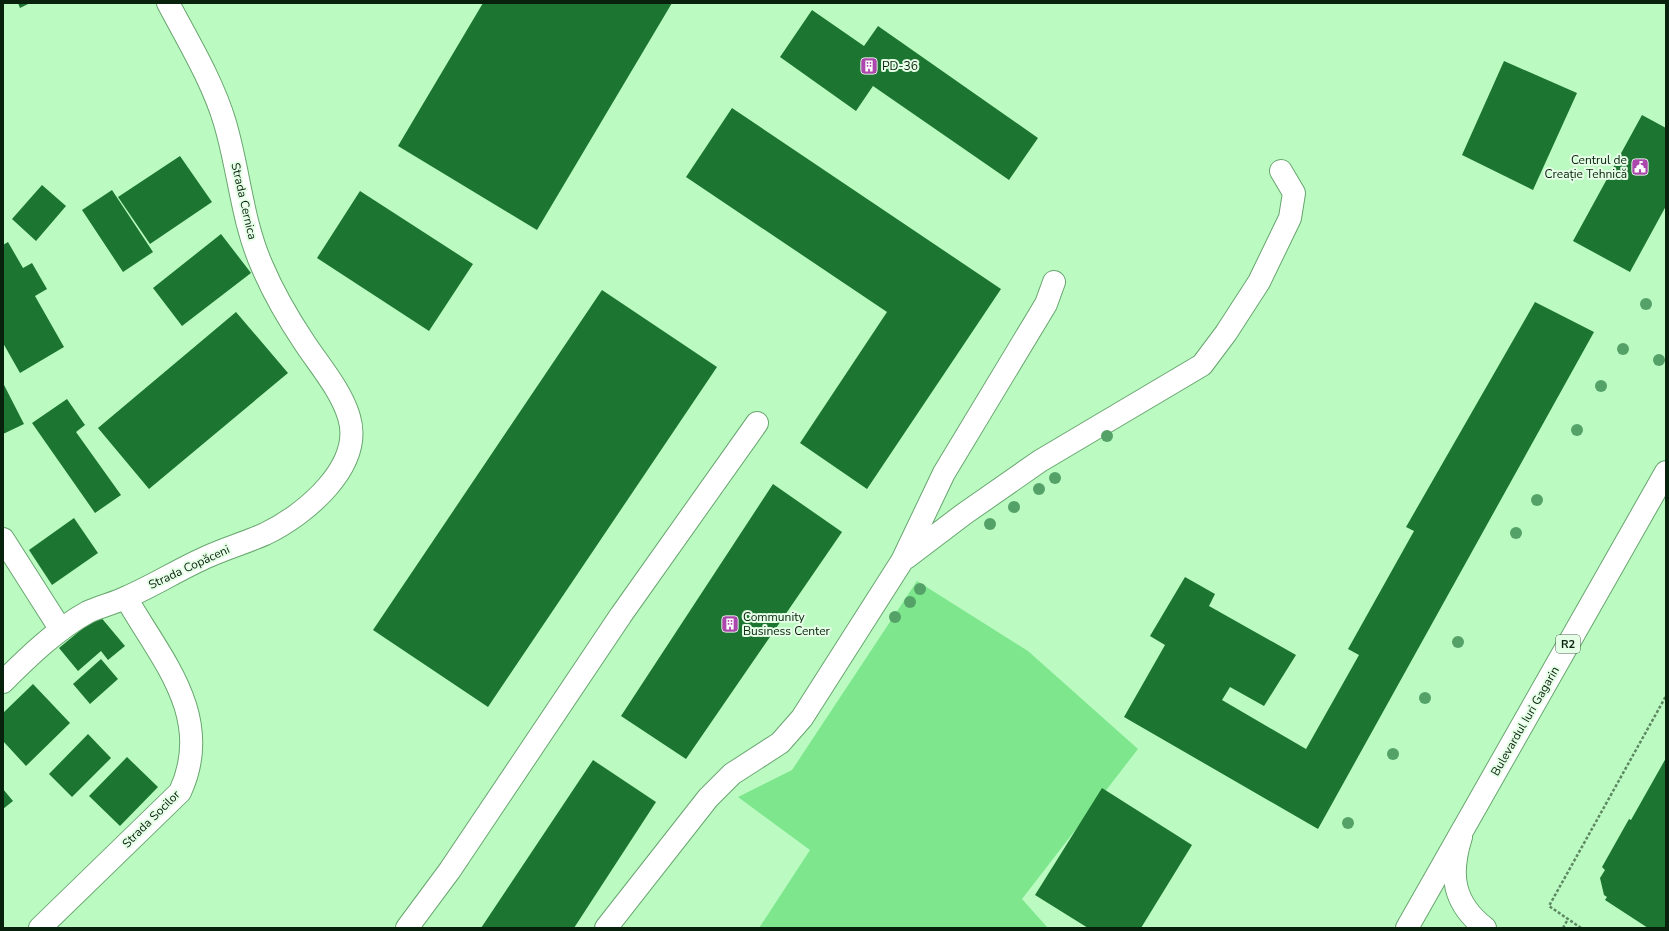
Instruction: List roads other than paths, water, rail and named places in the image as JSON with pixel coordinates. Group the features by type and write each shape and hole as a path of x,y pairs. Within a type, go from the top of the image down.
{"street":[{"name":"Strada Cernica","path":"168,3 194,51 225,122 241,187 249,232 261,264 298,334 339,396 349,416 352,435"},
{"path":"902,561 964,514 1040,461 1184,378 1202,365 1226,333 1259,282 1290,218 1294,193 1281,171"},
{"path":"606,928 708,798 732,774 780,743 802,718 902,561 944,474 1046,304 1054,282"},
{"path":"407,928 450,870 621,615 757,422"},
{"name":"Strada Copăceni","path":"3,682 61,630 89,612 126,598 208,557 266,534 298,514 322,492 342,469 350,449 352,435"},
{"name":"Bulevardul Iuri Gagarin","path":"1407,928 1666,472"},
{"path":"3,540 61,630"},
{"name":"Strada Socilor","path":"40,928 180,792 186,778 191,755 187,708 180,689 166,663 126,598"},
{"path":"1471,816 1455,856 1454,878 1460,900 1472,918 1485,928"}],"place":[{"name":"PD-36","path":"869,66"},
{"name":"Centrul de Creație Tehnică","path":"1640,167"},
{"name":"Community Business Center","path":"730,624"}]}
